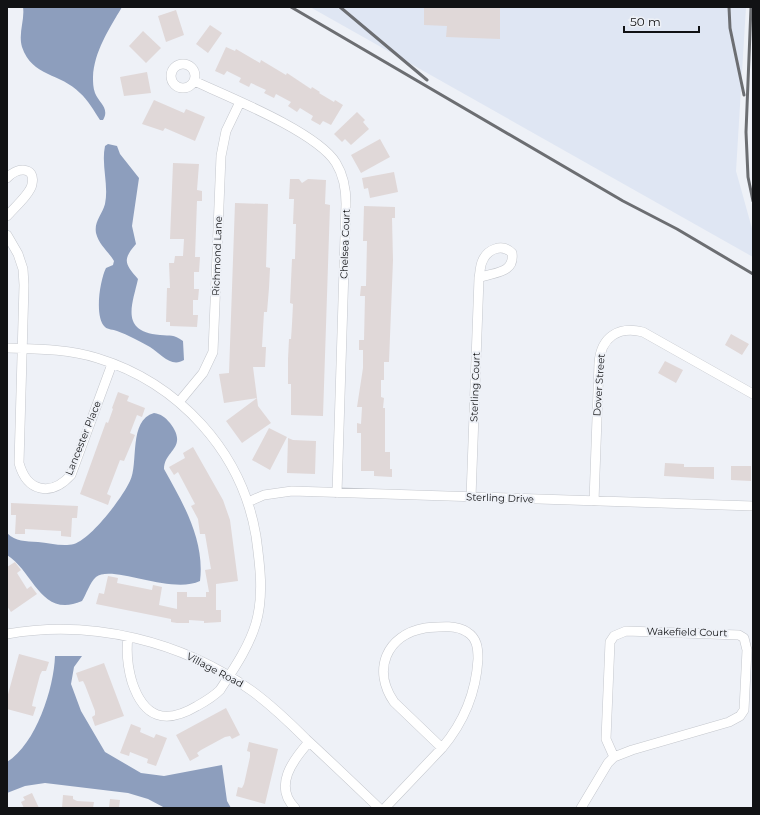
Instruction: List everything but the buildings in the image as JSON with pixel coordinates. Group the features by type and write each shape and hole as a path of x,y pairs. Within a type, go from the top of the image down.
{"street":[{"name":"Chelsea Court","path":"194,81 240,102 319,144 336,162 344,182 346,204 337,493"},
{"name":"Richmond Lane","path":"179,402 204,373 213,352 221,156 224,137 240,102"},
{"path":"7,178 14,171 25,169 30,173 32,183 30,189 7,216"},
{"name":"Lancester Place","path":"7,235 18,254 23,269 23,348 19,463 21,472 26,480 38,488 57,487 71,474 112,364"},
{"name":"Sterling Court","path":"471,497 479,278"},
{"name":"Dover Street","path":"594,501 599,363 601,349 609,338 619,332 628,330 643,332 753,394"},
{"path":"7,348 47,349 80,354 112,364 153,383 179,402 202,425 226,456 240,481 253,520 259,559 261,592 259,608 249,640 229,676 213,696 182,714 170,717 159,715 144,706 136,693 128,667 126,653 128,637"},
{"name":"Sterling Drive","path":"248,502 264,495 277,492 753,506"},
{"path":"385,808 442,748 461,723 469,706 477,672 478,647 472,635 466,630 458,628 425,628 406,633 392,646 387,654 383,676 388,694 394,702 442,748"},
{"name":"Village Road","path":"7,634 42,630 70,630 128,637 179,652 229,676 275,709 379,808"},
{"name":"Wakefield Court","path":"626,631 732,633 739,634 744,638 747,650 746,703 740,716 729,722 646,746 614,758 606,739 610,642 614,636 626,631"},
{"path":"295,808 289,802 285,787 294,758 309,742"},
{"path":"581,808 608,763 614,758"}],"shaded area":[{"path":"310,7 746,7 736,171 753,232 753,257"}],"water":[{"path":"23,7 122,7 103,41 94,68 93,87 97,97 105,109 105,116 103,120 100,120 86,99 80,93 64,82 40,69 27,57 21,42"},
{"path":"108,144 117,146 120,154 139,178 132,226 136,244 127,258 128,266 138,279 132,308 134,323 147,333 174,336 183,341 184,360 179,362 170,361 138,340 115,330 106,328 102,322 99,307 100,289 106,268 113,265 114,261 99,241 96,233 97,221 104,208 106,197 104,153 105,146"},
{"path":"154,413 165,417 175,431 177,438 176,444 165,463 164,469 185,509 196,537 201,566 200,581 188,584 174,584 115,574 104,574 94,579 82,601 68,605 57,604 47,599 16,563 7,555 7,533 14,538 21,540 65,545 74,544 89,534 114,507 130,481 133,473 137,433 146,417"},
{"path":"55,656 82,656 74,667 71,684 81,711 105,752 141,773 164,776 222,765 227,801 231,808 165,808 148,799 128,793 45,783 25,786 7,793 7,762 17,754 27,742 42,714 51,684"}],"railway":[{"path":"291,7 623,201 677,229 753,274"},
{"path":"340,7 427,80"},
{"path":"729,7 730,28 744,95"},
{"path":"751,7 746,132 748,177 753,201"}]}
